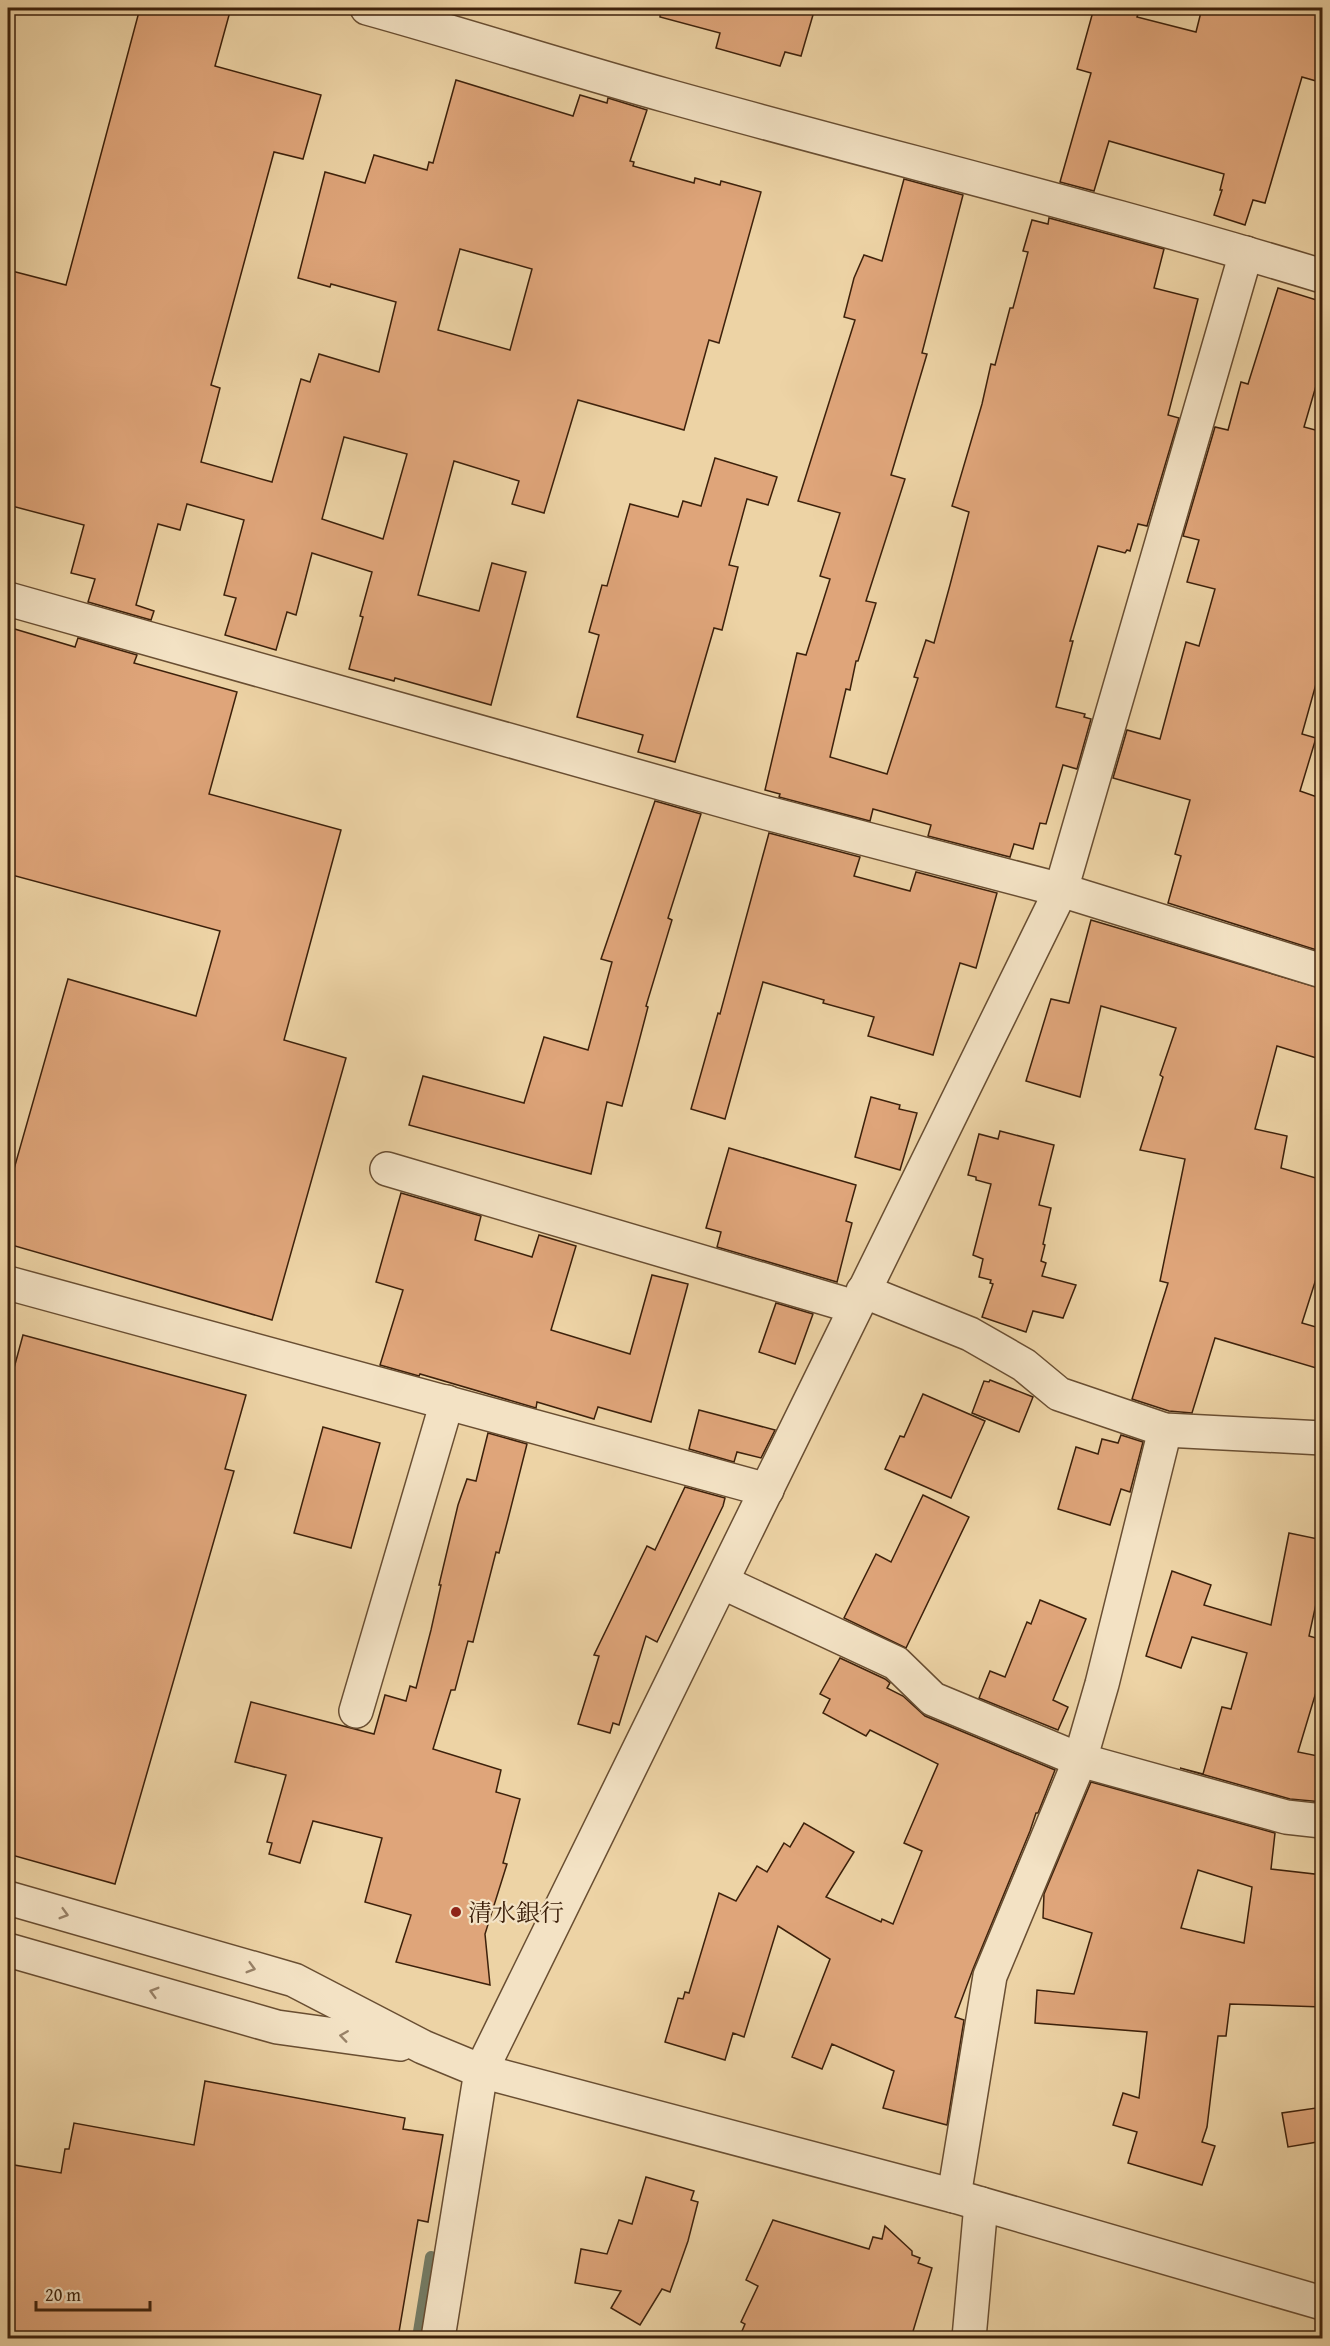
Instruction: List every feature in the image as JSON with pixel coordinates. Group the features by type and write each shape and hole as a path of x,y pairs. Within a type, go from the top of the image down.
{"street":[{"path":"367,8 668,96 1323,276"},
{"path":"438,2338 481,2071 1061,890 1246,253"},
{"path":"8,599 766,813 1061,890 1323,970"},
{"path":"387,1169 859,1299 970,1334 1024,1365 1059,1394 1165,1430 1323,1438"},
{"path":"8,1283 767,1490"},
{"path":"356,1711 447,1402"},
{"path":"969,2338 968,2200 990,1976 1080,1761 1102,1684 1165,1430"},
{"path":"722,1582 896,1663 933,1699 1080,1761 1286,1817 1323,1821"},
{"path":"8,1898 294,1980 423,2047 481,2071 968,2200 1323,2302"},
{"path":"8,1950 277,2027 423,2047"}],"building":[{"path":"140,8 231,8 215,66 321,95 303,159 274,152 211,385 220,388 201,462 272,482 301,379 310,382 319,354 379,372 396,302 331,284 330,287 298,278 325,172 365,183 374,155 427,170 429,162 433,163 456,80 573,116 580,95 607,103 608,98 647,110 630,161 634,162 633,166 694,183 695,178 720,185 721,181 761,192 719,343 709,340 684,430 578,400 544,513 512,504 519,481 454,461 418,595 479,611 492,563 526,572 491,705 395,678 394,681 349,669 372,572 312,553 296,615 287,612 276,650 225,635 236,598 224,595 244,520 187,504 180,530 158,524 136,605 154,611 151,620 88,602 95,579 71,573 84,525 8,505 8,270 66,285","holes":["460,249 532,269 510,350 438,330","344,437 407,454 383,539 322,519"]},
{"path":"661,8 815,8 801,56 785,52 780,66 716,48 720,33 660,17"},
{"path":"1094,8 1140,8 1137,17 1196,32 1202,8 1323,8 1323,83 1302,77 1265,203 1253,200 1245,225 1214,215 1222,190 1220,190 1224,174 1109,141 1094,191 1060,182 1091,73 1077,69"},
{"path":"904,179 963,195 922,353 927,354 891,475 905,479 866,601 876,603 858,661 856,661 850,690 846,689 830,757 887,774 918,678 914,677 926,640 934,643 950,585 969,512 952,506 982,404 991,364 995,365 1010,308 1013,308 1028,252 1023,251 1032,220 1048,224 1049,218 1164,249 1154,288 1198,299 1168,415 1179,418 1147,526 1138,524 1130,551 1127,550 1125,553 1098,546 1070,641 1073,641 1056,707 1085,714 1084,717 1091,719 1077,769 1063,765 1046,824 1040,823 1033,849 1014,844 1010,857 928,836 931,825 873,809 870,821 779,797 780,794 765,790 797,653 806,655 830,579 820,576 840,513 798,501 855,320 844,317 854,278 864,255 882,261"},
{"path":"1278,288 1323,302 1323,362 1304,427 1323,432 1323,659 1302,734 1316,738 1300,791 1323,799 1323,952 1168,903 1181,856 1175,854 1190,800 1113,778 1127,730 1160,739 1186,642 1199,646 1215,589 1187,582 1199,540 1183,536 1215,427 1228,430 1241,382 1248,384"},
{"path":"715,458 777,477 768,505 747,499 729,565 738,567 722,630 714,628 675,762 638,752 643,735 577,717 599,635 589,632 602,585 607,586 630,504 678,517 683,501 701,506"},
{"path":"8,627 75,647 78,638 137,655 134,663 237,692 209,794 341,830 284,1040 346,1058 272,1320 8,1244 8,1190 68,979 196,1016 220,931 8,874"},
{"path":"655,801 701,814 668,918 672,920 646,1006 648,1007 622,1106 607,1102 591,1174 409,1125 423,1076 524,1103 544,1037 588,1050 612,962 601,959"},
{"path":"769,833 860,857 854,876 910,891 916,872 997,893 976,968 960,963 933,1055 868,1036 874,1017 823,1003 824,1000 763,982 725,1119 691,1109 718,1013 720,1014"},
{"path":"1091,920 1323,989 1323,1060 1277,1046 1255,1129 1287,1136 1281,1168 1323,1180 1323,1257 1302,1323 1323,1329 1323,1370 1215,1338 1192,1413 1169,1411 1132,1399 1168,1283 1160,1281 1185,1159 1140,1150 1163,1077 1160,1075 1176,1028 1101,1006 1080,1097 1026,1081 1051,999 1069,1003"},
{"path":"871,1097 900,1105 899,1109 917,1113 900,1170 855,1157"},
{"path":"1000,1131 1054,1145 1039,1205 1051,1208 1043,1244 1045,1245 1041,1261 1046,1263 1042,1276 1076,1285 1063,1318 1033,1311 1026,1332 982,1317 993,1284 990,1283 991,1280 979,1277 983,1259 973,1255 991,1184 968,1175 979,1134 998,1139"},
{"path":"729,1148 856,1185 846,1221 852,1223 837,1282 717,1247 721,1232 706,1228"},
{"path":"401,1193 481,1216 475,1240 532,1257 539,1235 576,1246 551,1330 630,1354 652,1275 688,1284 651,1422 598,1407 594,1419 537,1402 536,1408 420,1374 419,1376 380,1365 403,1290 376,1282"},
{"path":"776,1303 813,1314 795,1364 759,1352"},
{"path":"23,1335 246,1395 225,1469 234,1471 115,1884 8,1854 8,1390"},
{"path":"990,1380 1033,1397 1019,1432 972,1413 984,1381 989,1382"},
{"path":"923,1394 985,1421 951,1498 885,1469 900,1436 904,1437"},
{"path":"699,1410 775,1430 761,1458 737,1452 734,1462 689,1449"},
{"path":"323,1427 380,1443 351,1548 294,1533"},
{"path":"488,1433 527,1444 473,1642 468,1641 455,1690 451,1690 433,1749 501,1770 496,1792 520,1799 503,1863 507,1864 485,1934 490,1985 396,1962 411,1915 365,1902 382,1838 313,1821 300,1863 269,1854 272,1843 267,1842 286,1775 235,1762 251,1702 374,1734 385,1695 406,1701 410,1686 416,1688 458,1505 467,1479 476,1481"},
{"path":"1121,1435 1143,1442 1130,1492 1121,1489 1110,1525 1058,1509 1076,1447 1098,1454 1102,1439 1118,1443"},
{"path":"685,1487 725,1498 723,1506 657,1642 646,1636 619,1725 613,1723 610,1733 578,1724 599,1656 594,1655 647,1546 655,1550"},
{"path":"923,1495 969,1517 906,1648 844,1618 876,1554 891,1562"},
{"path":"1289,1533 1323,1540 1323,1572 1309,1636 1323,1640 1323,1669 1298,1752 1323,1757 1323,1802 1290,1799 1180,1768 1203,1774 1222,1707 1231,1709 1247,1653 1192,1637 1181,1668 1146,1656 1172,1571 1211,1585 1204,1605 1271,1625"},
{"path":"1040,1600 1086,1619 1053,1700 1068,1707 1058,1730 979,1698 990,1671 1005,1677 1027,1622 1031,1624"},
{"path":"840,1658 885,1679 890,1683 887,1688 903,1696 925,1716 1055,1770 955,2017 964,2020 947,2125 883,2108 894,2071 832,2044 822,2069 792,2057 830,1959 778,1926 744,2037 733,2033 725,2060 665,2042 678,1998 683,1999 685,1992 689,1993 719,1893 736,1901 757,1866 767,1872 784,1843 790,1847 804,1823 854,1852 826,1897 881,1922 882,1919 893,1924 922,1851 904,1843 938,1764 870,1730 866,1736 823,1713 830,1699 820,1694"},
{"path":"1091,1782 1275,1833 1271,1869 1323,1875 1323,2007 1230,2004 1226,2036 1218,2036 1207,2127 1202,2142 1215,2146 1202,2185 1128,2163 1137,2132 1113,2125 1123,2093 1139,2098 1147,2032 1035,2023 1037,1990 1074,1994 1092,1933 1043,1918 1044,1894","holes":["1198,1870 1252,1887 1244,1943 1181,1928"]},
{"path":"205,2081 405,2118 403,2129 443,2135 428,2222 418,2220 398,2338 8,2338 8,2164 61,2173 65,2149 69,2149 74,2123 194,2145"},
{"path":"1323,2107 1323,2141 1288,2147 1282,2113"},
{"path":"646,2177 694,2191 691,2200 698,2202 688,2241 670,2292 662,2289 640,2325 611,2308 621,2291 575,2283 581,2249 607,2254 619,2220 632,2224"},
{"path":"773,2220 869,2249 873,2237 882,2239 885,2226 912,2251 912,2255 920,2258 918,2263 932,2268 911,2338 739,2338 745,2324 741,2322 758,2286 746,2280"}],"waterway":[{"path":"418,2338 431,2257"}],"place":[{"name":"清水銀行","path":"456,1912"}]}
